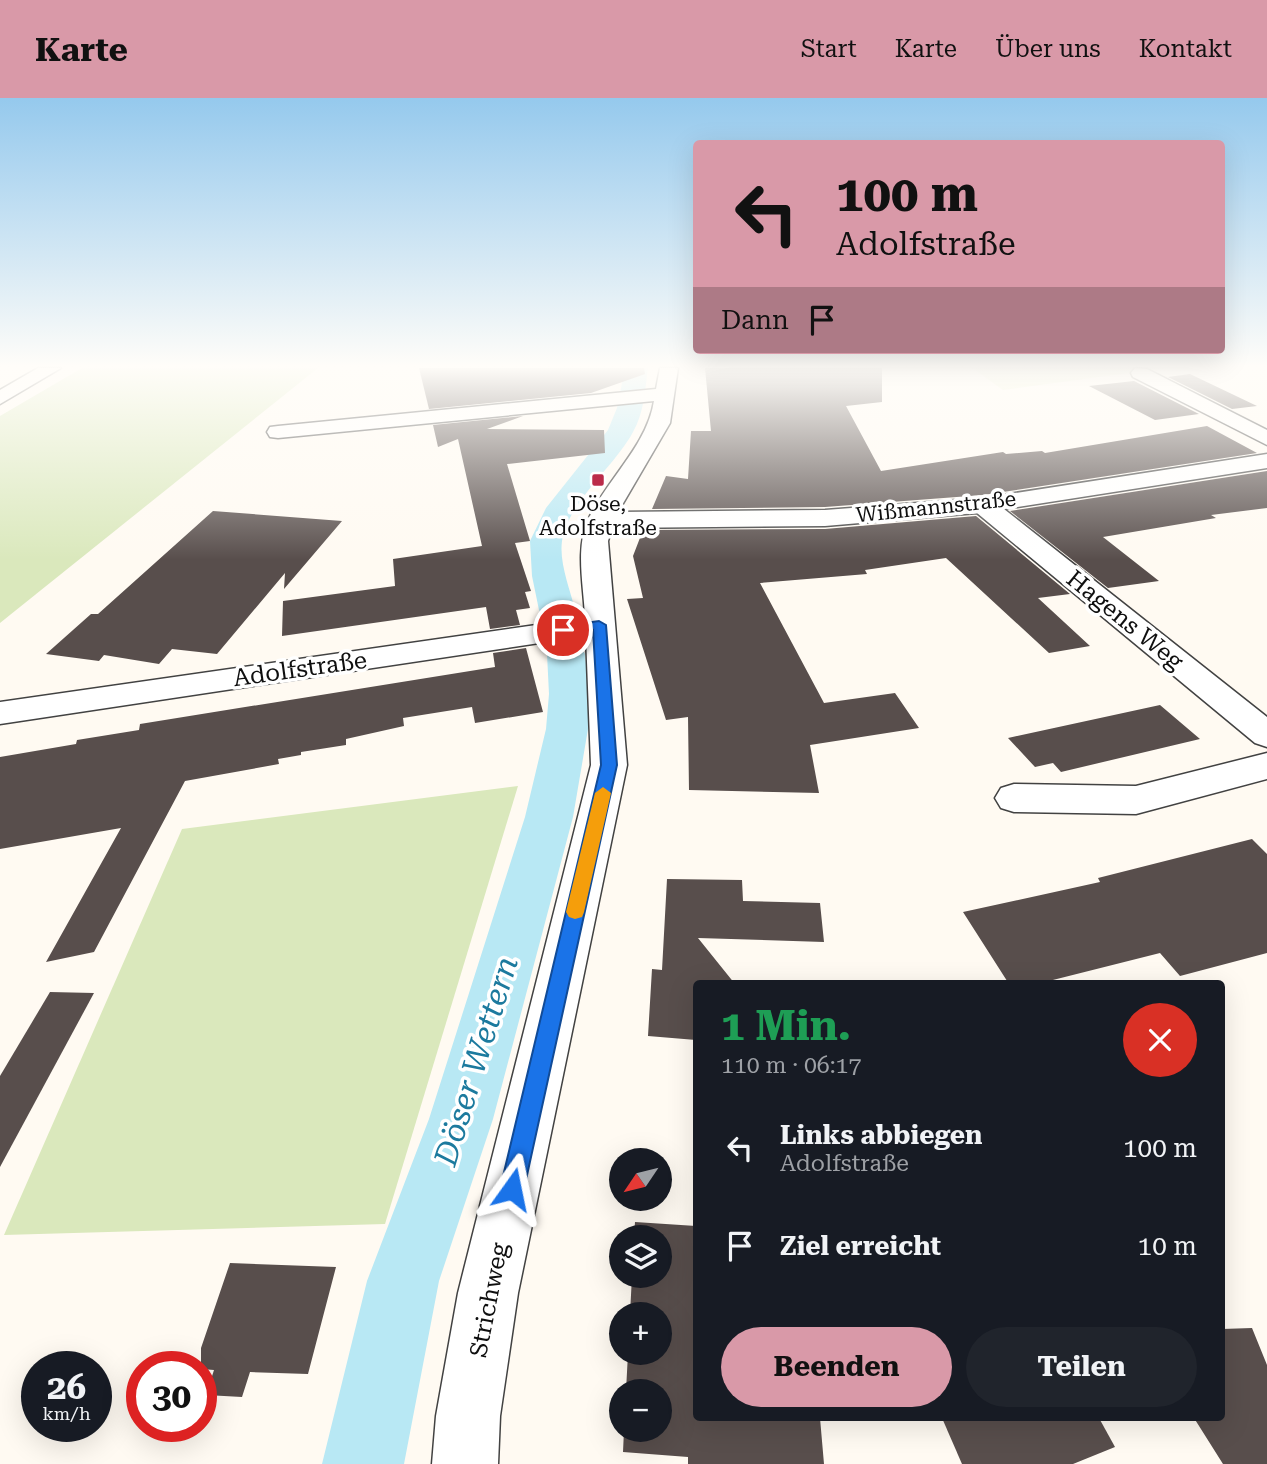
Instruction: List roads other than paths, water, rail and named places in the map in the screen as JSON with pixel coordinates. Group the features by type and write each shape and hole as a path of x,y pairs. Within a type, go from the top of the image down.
{"street":[{"name":"Strichweg","path":"465,1464 468,1416 488,1293 609,765 594,544 601,520 654,432"},
{"name":"Wißmannstraße","path":"601,520 825,518 983,505 1267,461"},
{"name":"Hagens Weg","path":"983,505 1267,735"},
{"name":"Adolfstraße","path":"0,713 599,625"},
{"path":"1014,798 1136,800 1267,766"}],"waterway":[{"name":"Döser Wettern","path":"557,610 546,558 546,541 550,529 567,500 620,432"},
{"name":"Döser Wettern","path":"363,1464 403,1281 461,1119 549,817 567,729 569,694 566,654"}],"place":[{"name":"Döse, Adolfstraße","path":"598,480"}]}
